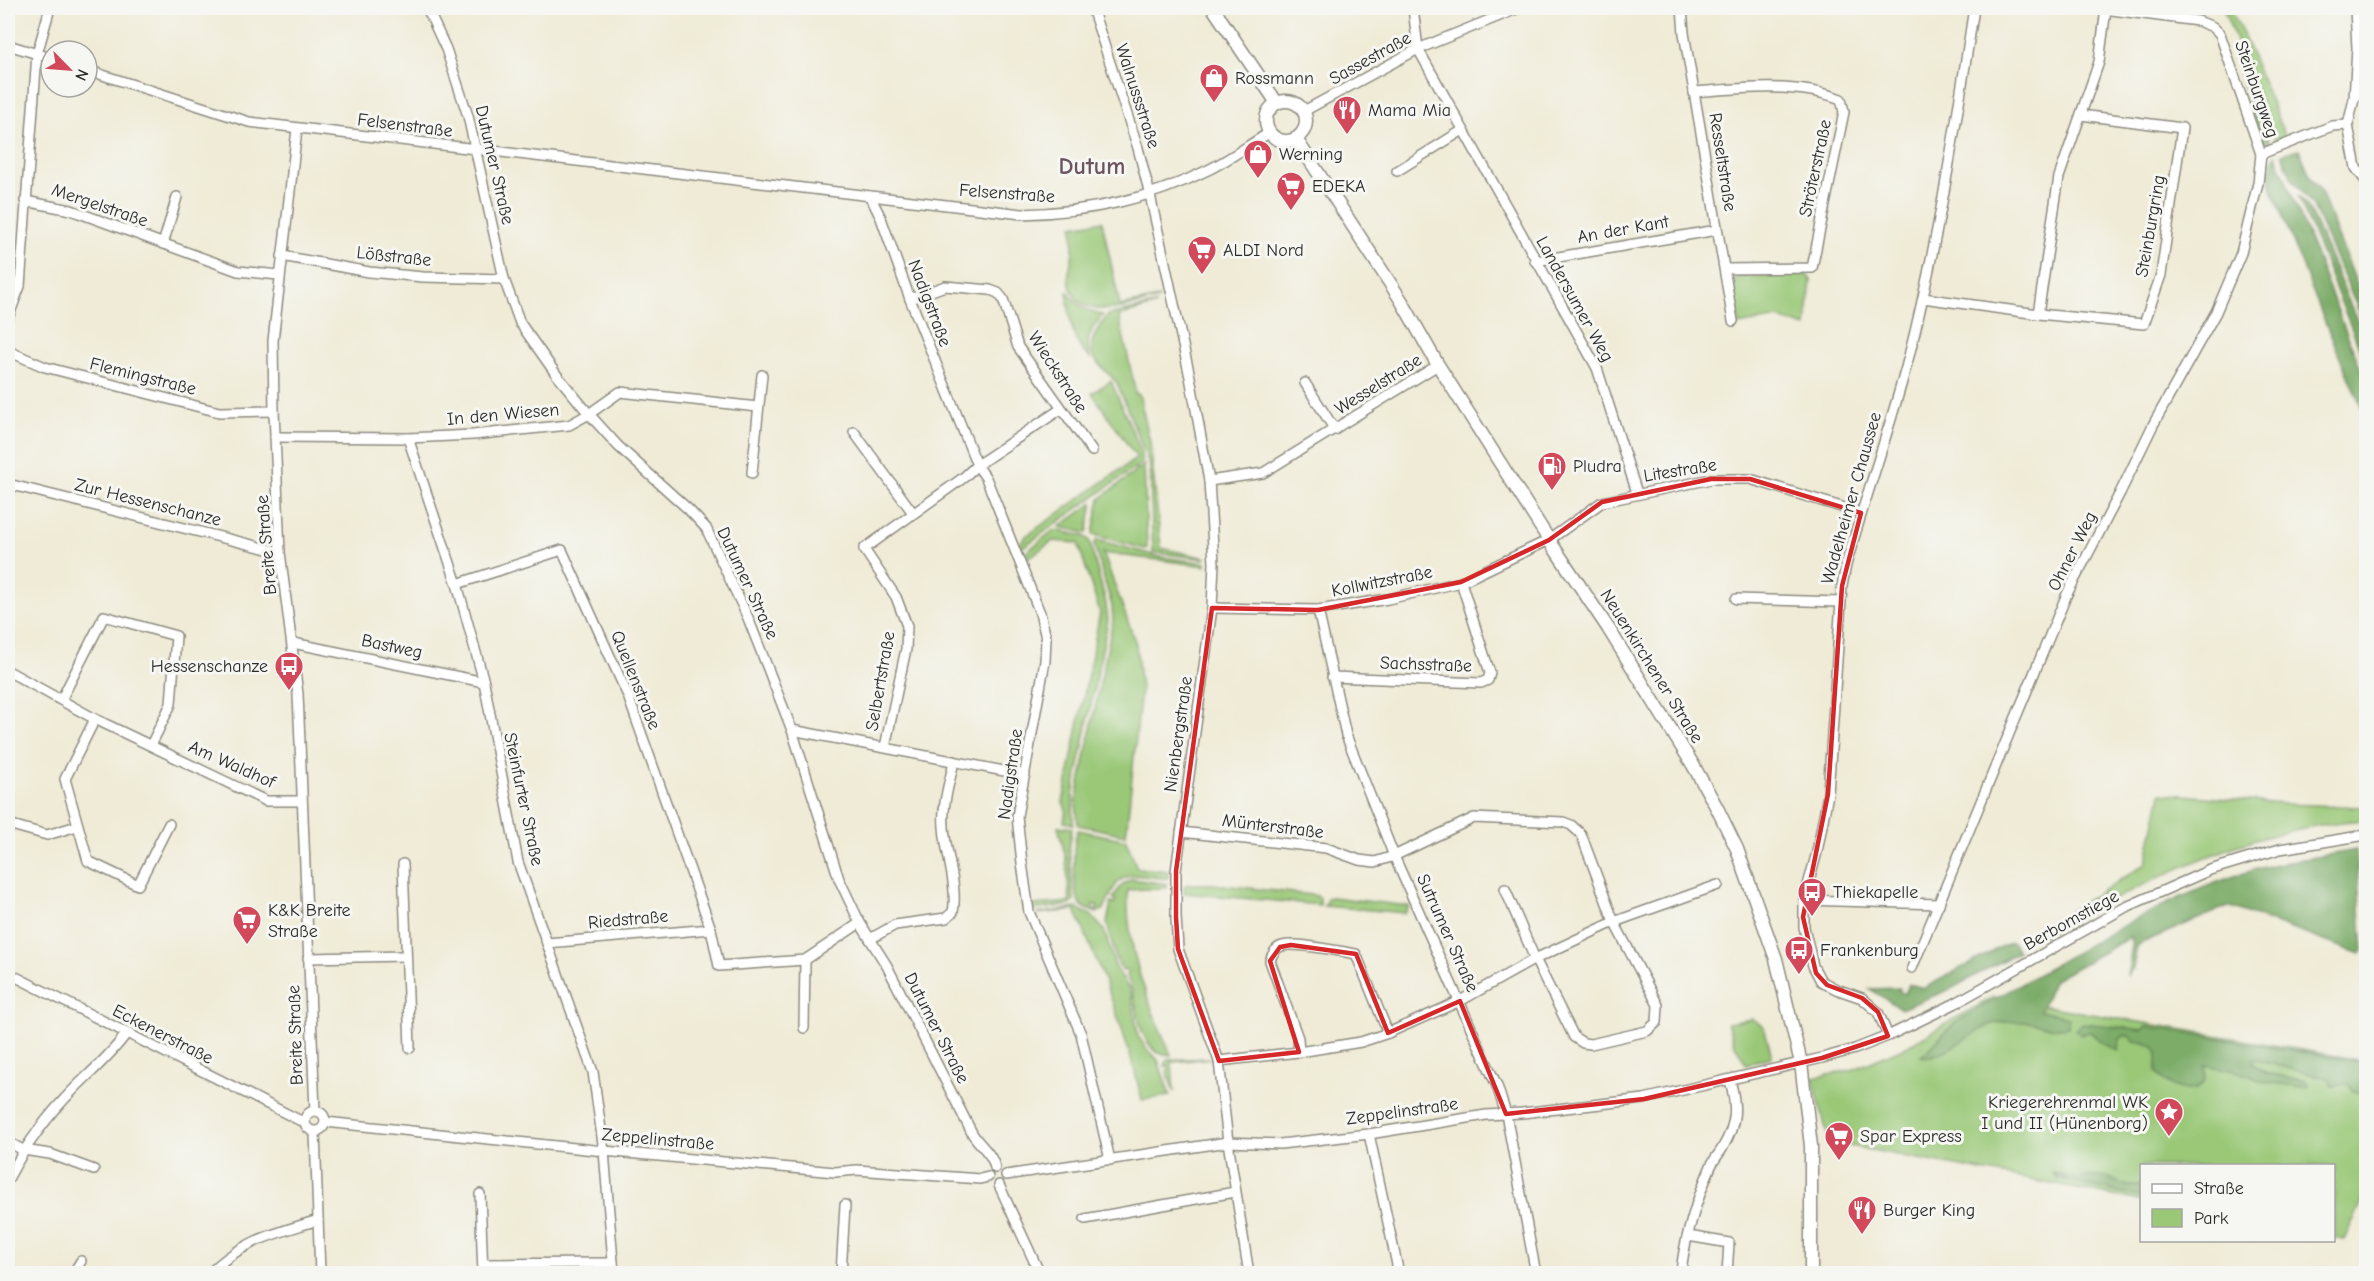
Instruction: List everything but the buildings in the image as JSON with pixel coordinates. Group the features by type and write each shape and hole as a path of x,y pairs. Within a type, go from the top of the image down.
{"street":[{"path":"8,318 20,286 37,54 50,8"},
{"name":"Dutumer Straße","path":"427,8 450,60 468,116 504,279 520,323 556,374 618,446 706,528 748,618 792,730 839,879 860,923 887,966 972,1133 993,1159 995,1168"},
{"name":"Walnussstraße","path":"1092,8 1138,148 1150,195"},
{"path":"1214,8 1277,103"},
{"name":"Landersumer Weg","path":"1413,8 1418,49 1597,368 1637,493"},
{"name":"Sassestraße","path":"1304,111 1418,49 1519,8"},
{"name":"Resseltstraße","path":"1682,8 1733,321"},
{"name":"Wadelheimer Chaussee","path":"1888,1036 1878,1012 1862,998 1827,985 1816,973 1804,927 1804,900 1817,852 1828,794 1840,602 1846,565 1908,358 1923,298 1956,123 1974,8"},
{"path":"2038,314 2060,177 2099,62 2101,8"},
{"name":"Steinburgweg","path":"2101,8 2198,21 2213,27 2220,34 2261,154"},
{"path":"2355,8 2357,48 2354,99 2348,125 2356,168 2367,181"},
{"path":"8,45 37,54"},
{"name":"Felsenstraße","path":"99,74 249,122 1022,214 1068,212 1113,205 1150,195 1210,169 1269,133"},
{"path":"2354,99 2367,86"},
{"name":"Ströterstraße","path":"1695,92 1759,87 1827,93 1841,99 1844,112 1812,268 1725,270"},
{"path":"1292,101 1304,111 1306,127 1296,139 1281,141 1269,133 1266,116 1270,108 1277,103 1292,101"},
{"name":"Steinburgring","path":"1923,298 2038,314 2144,324 2161,275 2182,128 2081,115"},
{"path":"2261,154 2332,126 2348,125"},
{"name":"Breite Straße","path":"297,129 273,341 274,411 280,552 298,694 315,1111"},
{"path":"1397,171 1463,130"},
{"name":"Neuenkirchener Straße","path":"1296,139 1401,300 1438,365 1549,540 1595,607 1693,765 1729,831 1754,893 1776,959 1801,1063 1811,1146 1811,1274"},
{"name":"Ohner Weg","path":"1912,968 2067,594 2120,494 2153,425 2220,302 2241,253 2258,183 2261,154"},
{"name":"Nienbergstraße","path":"1150,195 1190,377 1209,481 1214,563 1212,608 1176,871 1176,917 1179,949 1220,1061 1228,1142 1249,1274"},
{"name":"Nadigstraße","path":"870,196 881,218 910,299 977,465 986,478 1012,549 1019,559 1040,613 1046,638 1045,661 1017,816 1029,912 1081,1034 1110,1160"},
{"name":"Mergelstraße","path":"163,244 177,197"},
{"name":"Mergelstraße","path":"25,201 70,210 238,271 279,275"},
{"name":"An der Kant","path":"1535,261 1717,230"},
{"name":"Lößstraße","path":"282,256 369,272 423,277 504,279"},
{"path":"8,281 20,286"},
{"name":"Wieckstraße","path":"910,299 945,286 978,288 998,293 1003,299 1018,347 1092,451"},
{"name":"Flemingstraße","path":"8,351 45,368 219,412 274,411"},
{"name":"Wesselstraße","path":"1209,481 1263,473 1438,365"},
{"path":"752,473 762,375"},
{"name":"Wesselstraße","path":"1305,383 1335,430"},
{"name":"In den Wiesen","path":"275,437 408,438 473,435 569,425 620,392 758,407"},
{"path":"977,465 1061,409"},
{"path":"854,432 913,513"},
{"name":"Steinfurter Straße","path":"408,438 457,584 484,682 518,862 593,1072 604,1151 614,1274"},
{"name":"Selbertstraße","path":"885,747 906,649 907,626 896,597 864,549 963,478 977,465"},
{"name":"Litestraße","path":"1549,540 1602,502 1711,479 1750,479 1861,513"},
{"name":"Zur Hessenschanze","path":"8,484 280,552"},
{"name":"Kollwitzstraße","path":"1212,608 1318,610 1388,599 1461,582 1549,540"},
{"name":"Quellenstraße","path":"457,584 562,550 628,696 711,929"},
{"name":"Sachsstraße","path":"1332,677 1481,683 1488,680 1490,673 1461,582"},
{"path":"1736,600 1840,602"},
{"name":"Sutrumer Straße","path":"1318,610 1346,735 1394,856 1497,1086 1506,1114 1536,1274"},
{"path":"62,699 104,616 176,636 171,704 151,745"},
{"name":"Bastweg","path":"293,643 484,682"},
{"name":"Am Waldhof","path":"8,671 95,719 266,801 301,801"},
{"path":"95,719 65,779 76,826 88,861 138,885 169,824"},
{"path":"792,730 1025,775"},
{"path":"870,939 895,925 946,918 953,912 955,902 948,863 944,810 954,761"},
{"name":"Münterstraße","path":"1181,832 1326,848 1359,860 1375,861 1394,856 1474,818 1563,822 1572,825 1581,834 1614,922 1658,1005 1657,1022 1647,1031 1591,1044 1583,1043 1574,1037 1535,959 1505,890"},
{"path":"8,824 47,835 76,826"},
{"name":"Berbomstiege","path":"1801,1063 1855,1049 1888,1036 1954,1004 2124,908 2210,870 2280,849 2367,835"},
{"path":"403,864 405,956 411,1048"},
{"path":"1220,1061 1361,1042 1388,1033 1460,1001 1535,959 1614,922 1718,885"},
{"path":"1804,900 1939,904"},
{"path":"711,929 719,966 806,960 860,923"},
{"name":"Riedstraße","path":"547,943 711,929"},
{"path":"1299,1052 1298,1038 1270,961 1273,953 1280,947 1292,945 1356,954 1388,1033"},
{"name":"Breite Straße","path":"308,958 405,956"},
{"path":"804,1028 806,960"},
{"name":"Eckenerstraße","path":"8,973 299,1120 305,1120"},
{"path":"8,1179 23,1150 74,1089 114,1052 126,1034"},
{"name":"Zeppelinstraße","path":"1006,1175 1228,1142 1280,1144 1369,1134 1486,1115 1644,1099 1801,1063"},
{"path":"1682,1274 1682,1256 1712,1165 1731,1133 1734,1122 1736,1101 1730,1080"},
{"path":"315,1111 322,1114 325,1122 322,1129 315,1132 308,1128 305,1120 308,1114 315,1111"},
{"name":"Zeppelinstraße","path":"325,1122 835,1172 857,1170 980,1179 988,1177"},
{"path":"315,1132 320,1274"},
{"path":"1369,1134 1399,1274"},
{"path":"8,1142 23,1150 50,1154 94,1170"},
{"path":"995,1168 1002,1169 1006,1175 1004,1182 999,1185 992,1184 988,1177 990,1171 995,1168"},
{"path":"999,1185 1040,1274"},
{"path":"1085,1219 1235,1192"},
{"path":"480,1194 483,1269 613,1263"},
{"path":"841,1274 845,1205"},
{"path":"209,1274 224,1258 248,1243 318,1220"},
{"path":"1688,1236 1729,1243 1727,1274"},
{"path":"73,1274 81,1261"}],"highlighted area":[{"path":"1711,479 1750,479 1861,513 1842,586 1828,794 1803,917 1816,973 1827,985 1862,998 1878,1012 1888,1036 1822,1058 1644,1099 1506,1114 1460,1001 1388,1033 1356,954 1291,945 1280,947 1270,961 1299,1052 1219,1061 1178,949 1176,917 1176,871 1212,608 1318,610 1461,582 1549,540 1602,502"}],"green space":[{"path":"2223,8 2230,8 2243,34 2285,136 2277,144"},
{"path":"2243,72 2272,147 2263,143 2259,138 2240,74"},
{"path":"2299,149 2312,180 2320,190 2366,308 2366,327 2312,204 2292,179 2282,154"},
{"path":"2276,155 2366,382 2366,418 2273,192 2270,168"},
{"path":"2298,196 2308,207 2366,341 2366,364"},
{"path":"1102,221 1120,306 1160,298 1121,308 1107,309 1083,304 1074,295 1069,278 1073,250 1073,226"},
{"path":"1806,274 1811,280 1806,327 1778,318 1739,325 1733,287 1737,277"},
{"path":"1067,291 1082,307 1103,315 1088,340 1090,358 1083,352 1075,336"},
{"path":"1156,305 1119,316 1136,394 1139,394 1150,442 1161,548 1205,559 1153,552 1150,466 1117,383 1097,362 1091,350 1096,331 1108,315"},
{"path":"1111,381 1140,449 1142,463 1020,549 1017,546 1026,536 1137,458 1092,393"},
{"path":"1144,465 1147,548 1095,535 1093,533 1100,499"},
{"path":"1093,503 1087,533 1060,527"},
{"path":"1054,530 1084,536 1089,540 1105,599 1108,620 1073,795 1073,824 1064,822 1066,810 1063,803 1100,613 1078,543 1053,541 1025,560 1021,556"},
{"path":"1097,540 1161,557 1206,563 1206,566 1103,553 1136,644 1141,689 1126,835 1078,825 1076,802 1113,621 1112,606 1094,544"},
{"path":"2161,793 2283,804 2366,807 2366,820 2321,825 2238,846 2158,878 2041,938 2041,929 2146,864"},
{"path":"1058,826 1072,828 1069,850 1074,901 1070,905 1032,910 1030,906 1033,905 1070,902 1066,859"},
{"path":"1078,830 1126,840 1137,868 1168,871 1168,878 1125,877 1114,888 1103,910 1096,913 1098,906 1093,904 1094,912 1086,908 1081,905 1076,891 1074,868"},
{"path":"2356,850 2363,951 2360,954 2228,906 2137,945 2133,968 2127,976 2132,946 2130,937 2054,980 2040,1011 2068,1017 2068,1027 2055,1028 2019,1022 1991,1024 1945,1051 1927,1057 1921,1056 1952,1025 2141,916 2192,892 2258,869"},
{"path":"1131,879 1167,884 1167,888 1128,890 1128,912 1134,954 1146,995 1171,1055 1158,1053 1145,1037 1126,975 1128,973 1126,970 1123,971 1116,959 1107,923 1111,903 1114,904 1116,900 1113,898 1120,887"},
{"path":"1213,884 1312,895 1320,898 1320,905 1184,893 1184,886"},
{"path":"1327,898 1409,906 1405,913 1323,906 1326,905"},
{"path":"1076,908 1091,915 1104,930 1115,966 1129,989 1138,1036 1158,1060 1170,1096 1142,1100 1113,1004 1075,910 1036,914"},
{"path":"2010,942 2014,944 2018,952 1951,989 1901,1009 1870,989 1900,988 1899,991 1905,994 1909,984 1924,988"},
{"path":"1993,997 2366,1061 2366,1193 2344,1240 2335,1238 2335,1164 2140,1164 2140,1201 1829,1142 1813,1078 1855,1069 1903,1048"},
{"path":"1752,1019 1764,1027 1772,1057 1746,1064 1734,1043 1727,1023"},
{"path":"2083,1023 2143,1030 2147,1026 2366,1063 2366,1094 2354,1091 2348,1084 2332,1086 2330,1079 2252,1059 2253,1064 2267,1073 2306,1081 2309,1084 2308,1088 2259,1081 2249,1074 2205,1065 2202,1084 2196,1089 2180,1089 2171,1085 2156,1072 2157,1052 2152,1046 2134,1041 2130,1036 2123,1036 2119,1041 2118,1051 2099,1041 2090,1031 2081,1035 2075,1030"},
{"path":"1212,1058 1172,1062 1174,1092 1167,1071 1169,1070 1168,1065 1165,1066 1167,1060"},
{"path":"2053,1173 2078,1179 2092,1176 2109,1178 2127,1186 2140,1186 2140,1197 2057,1179"}],"place":[{"name":"Rossmann","path":"1214,104"},
{"name":"Mama Mia","path":"1347,136"},
{"name":"Werning","path":"1258,180"},
{"name":"EDEKA","path":"1291,212"},
{"name":"ALDI Nord","path":"1202,276"},
{"name":"Pludra","path":"1552,492"},
{"name":"Hessenschanze","path":"289,692"},
{"name":"Thiekapelle","path":"1812,918"},
{"name":"K&K Breite Straße","path":"247,946"},
{"name":"Frankenburg","path":"1799,976"},
{"name":"Kriegerehrenmal WK I und II (Hünenborg)","path":"2169,1138"},
{"name":"Spar Express","path":"1839,1162"},
{"name":"Burger King","path":"1862,1236"}],"district":[{"name":"Dutum","path":"1092,166"}]}
